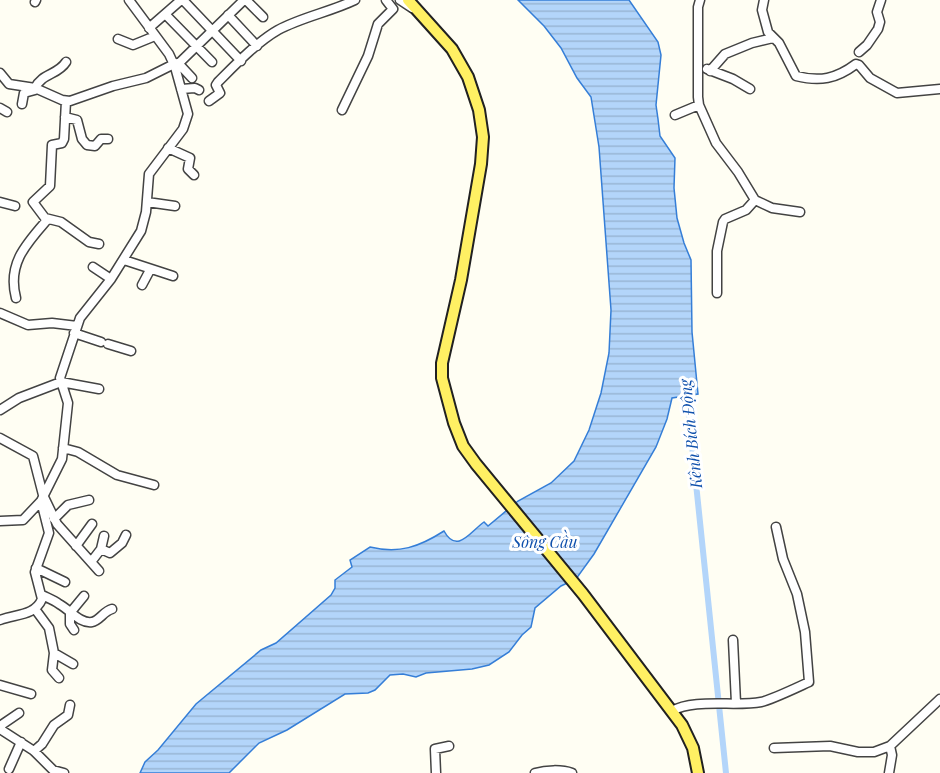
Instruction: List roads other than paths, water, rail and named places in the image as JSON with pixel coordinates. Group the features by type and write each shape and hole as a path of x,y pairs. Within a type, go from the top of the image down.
{"main road":[{"path":"408,0 452,49 468,77 479,110 483,137 481,164 461,280 441,363 442,378 454,423 463,446 582,594 682,725 693,748 698,773"}],"street":[{"path":"129,0 176,65 192,78"},
{"path":"118,39 133,45 152,32 165,14 182,0 241,61"},
{"path":"1,78 11,85 37,88 66,101 146,78 176,65 245,0 263,17"},
{"path":"209,101 220,93 217,83 257,46 280,29 332,11 355,0"},
{"path":"342,111 368,56 378,24 393,9 386,0"},
{"path":"400,0 420,13"},
{"path":"700,0 698,7 699,105 716,143 738,172 754,200 771,208 800,212"},
{"path":"764,0 762,10 768,32 779,44 798,76 820,80 845,73 856,64 870,78 897,93 940,89"},
{"path":"859,51 867,45 878,29 880,22 877,12 881,0"},
{"path":"165,14 212,62"},
{"path":"228,15 257,46"},
{"path":"710,71 725,54 752,43 773,38"},
{"path":"22,104 24,93 37,88 43,76 60,70 66,62"},
{"path":"0,521 22,520 42,498 61,464 68,403 61,382 61,372 83,313 111,279 141,231 147,202 149,174 186,121 188,114 176,65"},
{"path":"698,67 736,81 750,89"},
{"path":"182,89 199,90"},
{"path":"66,101 64,141 52,145 50,186 33,202 47,220 61,222 89,242 99,244"},
{"path":"675,116 699,105"},
{"path":"65,117 78,120 82,139 87,145 95,146 101,139 108,139"},
{"path":"168,148 191,159 188,169 194,175"},
{"path":"717,293 717,251 723,222 746,210 754,200"},
{"path":"0,202 15,206"},
{"path":"147,202 176,206"},
{"path":"16,298 13,287 15,267 26,246 47,220"},
{"path":"124,260 173,276"},
{"path":"93,267 111,279"},
{"path":"142,285 150,270"},
{"path":"0,313 28,325 52,323 76,329 104,343 131,351"},
{"path":"0,410 19,398 61,382 99,389"},
{"path":"0,439 33,456 39,472 49,533 36,568 42,595 40,604 27,613 0,620"},
{"path":"63,448 78,452 117,475 154,485"},
{"path":"42,498 64,534 99,571"},
{"path":"54,519 68,505 88,500"},
{"path":"76,546 92,524"},
{"path":"672,711 681,707 763,701 810,680 805,632 797,594 783,559 776,527"},
{"path":"101,549 110,553 122,543 126,535"},
{"path":"91,562 101,549 104,536"},
{"path":"36,568 65,582"},
{"path":"42,595 62,605 70,613 90,622 112,609"},
{"path":"74,630 71,628 70,613 84,596"},
{"path":"35,609 49,628 54,653 52,670 59,678"},
{"path":"733,640 734,703"},
{"path":"54,653 73,664"},
{"path":"0,686 31,694"},
{"path":"774,748 831,746 863,753 874,752 890,746 940,699"},
{"path":"34,751 42,744 54,725 69,715 70,705"},
{"path":"19,713 0,728 34,751 49,764 51,771 64,773"},
{"path":"9,769 21,742"},
{"path":"436,773 435,749 449,746"},
{"path":"889,773 892,755 890,746"},
{"path":"535,773 566,771 572,773"}],"water":[{"name":"Sông Cầu","path":"518,0 629,0 658,42 661,55 656,105 660,136 675,158 674,188 677,218 691,260 692,332 698,394 672,398 656,447 594,554 576,579 561,586 535,608 531,627 509,652 489,665 472,669 426,673 416,677 403,674 390,675 375,690 368,693 345,694 287,730 259,743 229,773 140,773 145,762 158,750 196,704 261,650 276,643 331,595 335,588 335,580 352,567 350,560 370,547 390,550 409,548 444,531 454,541 464,539 484,522 488,526 518,501 551,483 574,461 589,430 601,393 609,353 611,310 599,147 591,97 577,78 561,48 544,26"}],"waterway":[{"name":"Kênh Bích Động","path":"686,387 726,773"}]}
